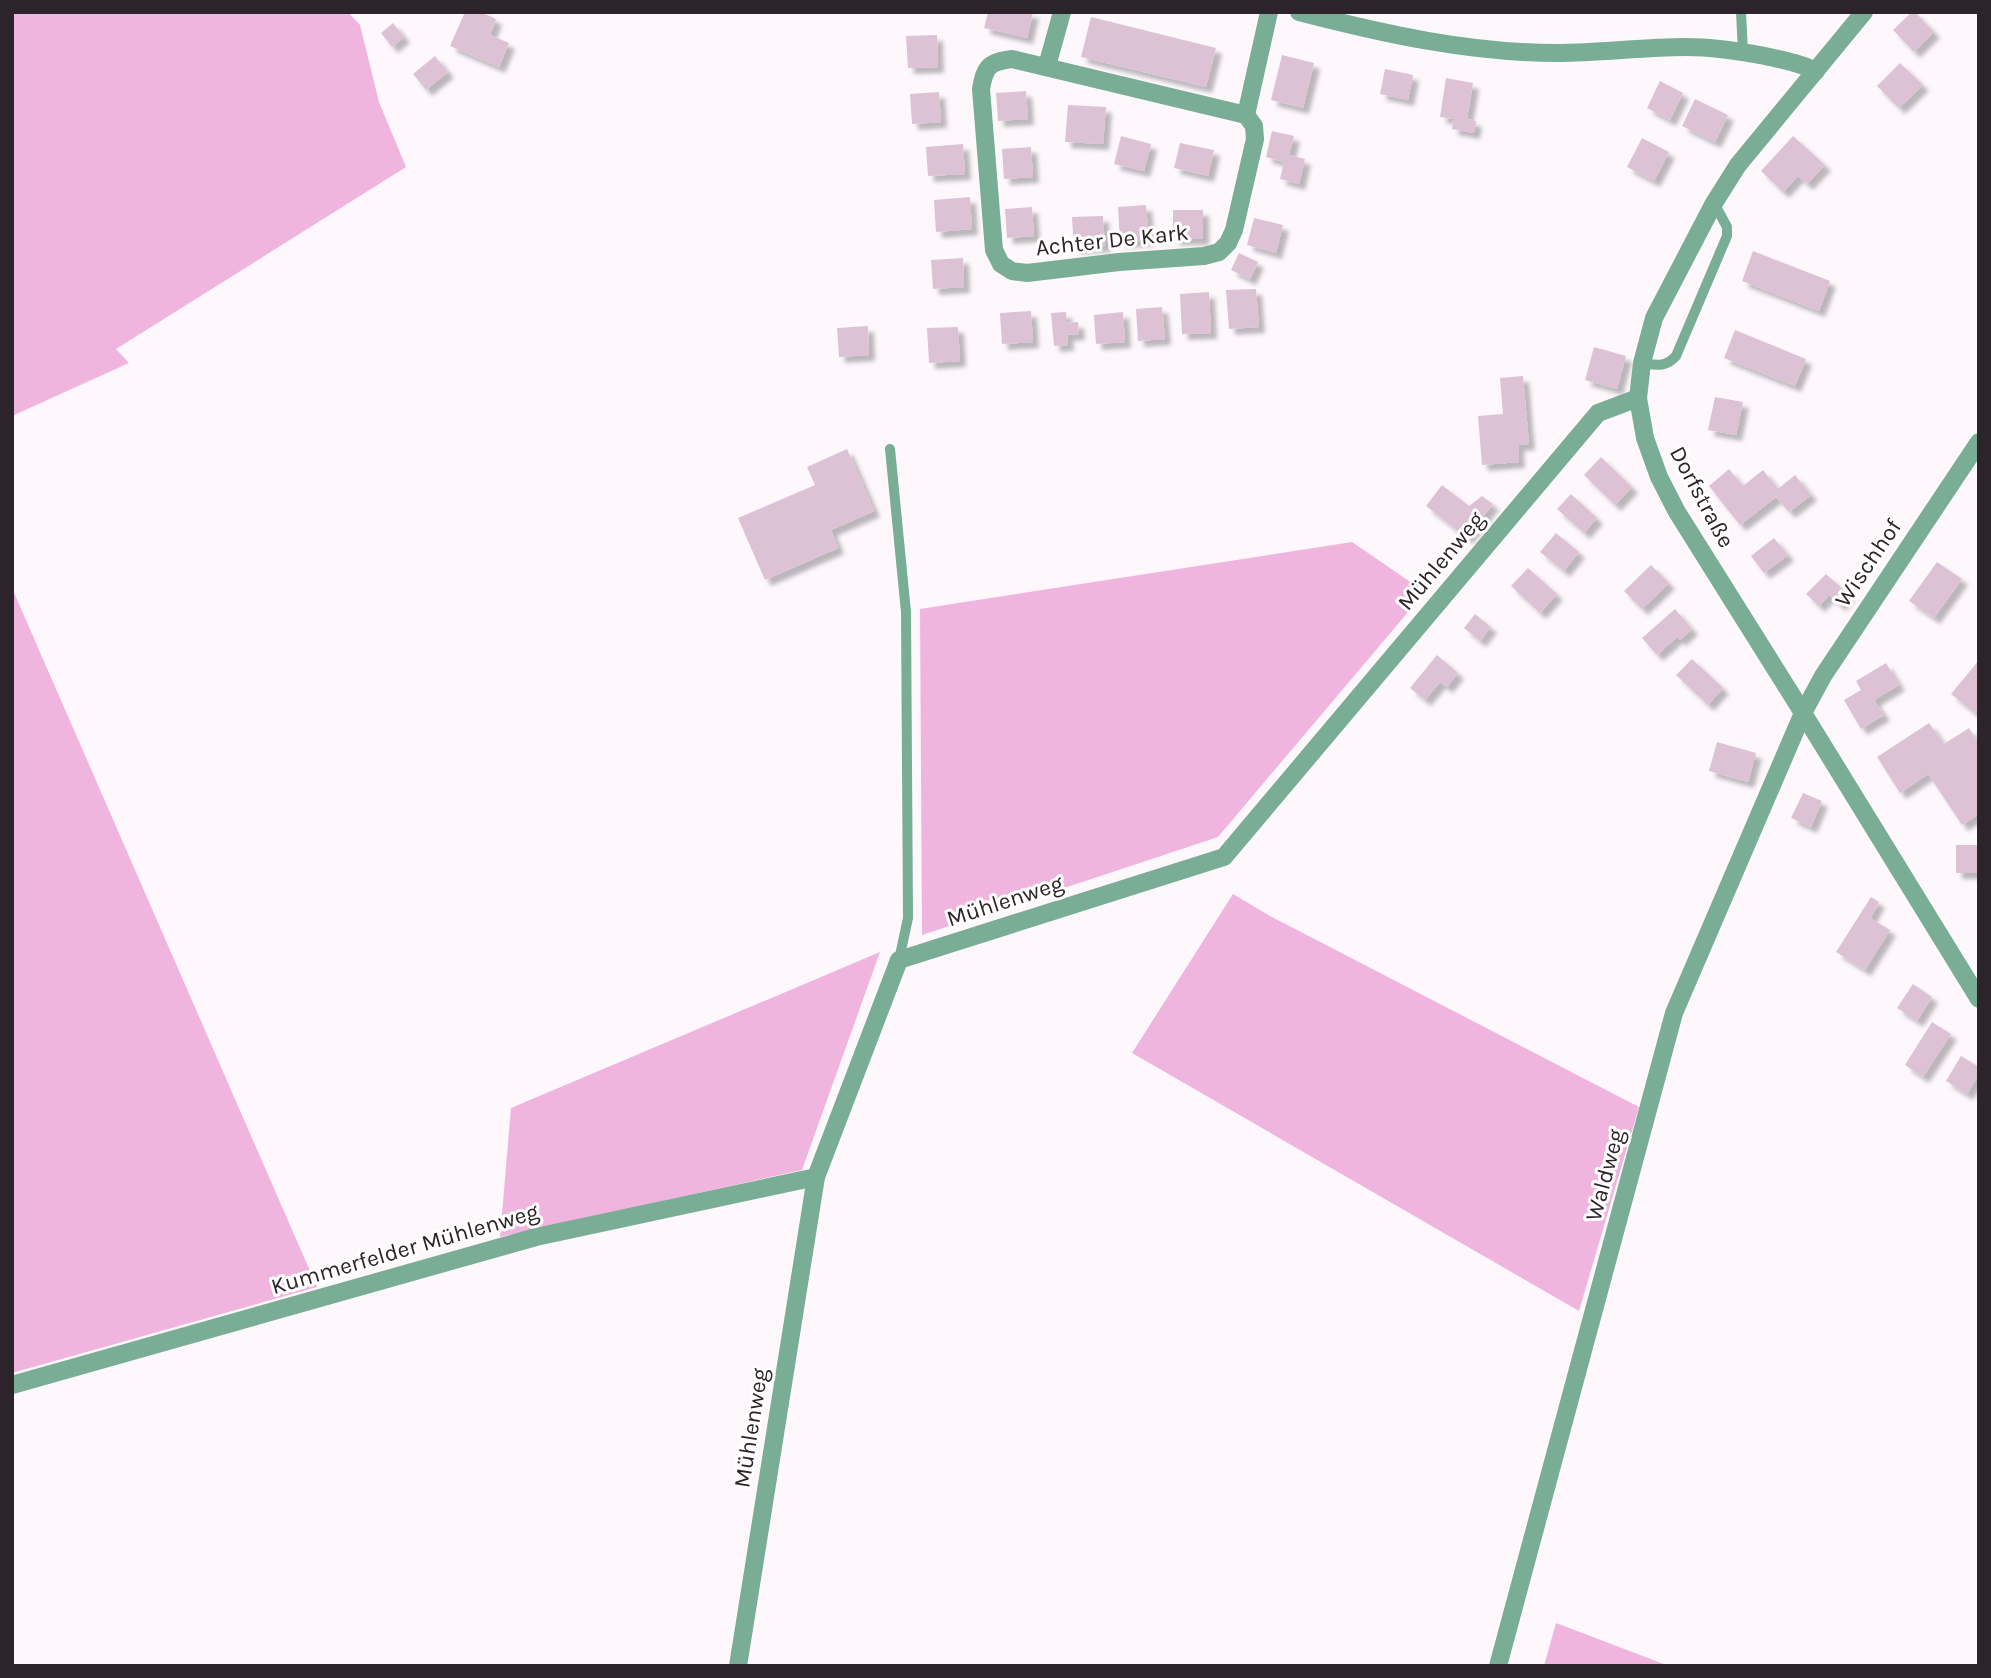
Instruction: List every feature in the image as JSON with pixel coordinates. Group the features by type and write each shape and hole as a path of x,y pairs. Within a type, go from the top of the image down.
{"street":[{"path":"1048,66 1062,12"},
{"name":"Achter De Kark","path":"1245,115 1269,12"},
{"path":"1299,12 1389,34 1484,49 1558,53 1687,47 1743,52 1800,63 1816,71"},
{"name":"Dorfstraße","path":"1864,12 1738,165 1714,203 1654,318 1642,363 1638,398 1645,438 1677,512 1979,999"},
{"name":"Achter De Kark","path":"1012,59 1048,66 1245,115 1254,126 1255,139 1234,230 1228,243 1219,252 1203,256 1119,262 1027,273 1012,271 1001,264 994,250 982,81 984,73 995,61 1012,59"},
{"name":"Mühlenweg","path":"738,1666 816,1177 899,960 1224,857 1598,412 1638,398"},
{"name":"Wischhof","path":"1803,713 1823,676 1979,443"},
{"name":"Waldweg","path":"1498,1666 1674,1013 1803,713"},
{"name":"Kummerfelder Mühlenweg","path":"12,1385 536,1237 816,1177"}],"lane":[{"path":"1741,12 1743,52"},
{"path":"1642,363 1669,363 1676,356 1727,236 1727,227 1714,203"},
{"path":"890,449 906,612 908,918 899,960"}],"shaded area":[{"path":"12,12 348,12 360,25 379,102 406,167 116,349 129,363 12,416"},
{"path":"1352,542 1425,592 1218,837 922,935 920,609"},
{"path":"12,588 317,1287 12,1373"},
{"path":"1233,894 1270,916 1639,1107 1579,1311 1132,1053"},
{"path":"880,952 802,1170 500,1237 511,1108"},
{"path":"1556,1623 1669,1666 1544,1666"}],"building":[{"path":"465,12 481,12 496,19 490,35 509,43 499,67 450,46"},
{"path":"988,12 1033,12 1027,38 984,28"},
{"path":"1912,12 1934,32 1914,52 1893,30"},
{"path":"1091,17 1216,48 1206,87 1081,57"},
{"path":"393,23 404,37 392,47 381,33"},
{"path":"937,35 938,67 908,68 906,36"},
{"path":"1282,55 1314,63 1303,108 1271,100"},
{"path":"435,56 448,72 426,90 413,74"},
{"path":"1900,63 1923,85 1899,108 1877,86"},
{"path":"1385,69 1413,75 1408,100 1380,94"},
{"path":"1446,78 1473,83 1467,119 1476,121 1474,133 1452,129 1453,119 1440,117"},
{"path":"1660,81 1683,93 1670,120 1647,108"},
{"path":"1026,91 1028,119 998,121 996,93"},
{"path":"939,92 941,122 912,124 910,94"},
{"path":"1695,99 1728,115 1715,142 1682,126"},
{"path":"1068,105 1106,107 1103,144 1065,142"},
{"path":"1272,131 1294,136 1289,155 1305,159 1299,184 1280,179 1284,162 1266,157"},
{"path":"1121,136 1151,144 1144,171 1114,164"},
{"path":"1793,136 1825,165 1807,184 1798,176 1783,192 1761,171"},
{"path":"1642,138 1669,152 1654,181 1627,167"},
{"path":"1180,143 1214,150 1208,176 1174,168"},
{"path":"963,144 965,174 928,176 926,147"},
{"path":"1031,147 1033,177 1004,179 1002,149"},
{"path":"970,197 972,229 936,232 934,200"},
{"path":"1146,205 1149,240 1120,242 1118,207"},
{"path":"1032,207 1034,236 1007,238 1005,209"},
{"path":"1173,210 1203,210 1203,239 1173,239"},
{"path":"1103,216 1105,246 1074,248 1072,217"},
{"path":"1254,218 1283,225 1276,253 1247,245"},
{"path":"1753,251 1830,281 1819,311 1742,281"},
{"path":"1239,253 1258,262 1250,279 1231,270"},
{"path":"963,258 964,287 933,289 931,260"},
{"path":"1256,289 1259,327 1229,329 1226,290"},
{"path":"1209,292 1211,333 1182,334 1180,294"},
{"path":"1162,307 1165,339 1138,341 1136,309"},
{"path":"1031,311 1033,342 1002,344 1000,313"},
{"path":"1066,312 1067,323 1078,322 1079,334 1067,335 1068,345 1054,346 1051,313"},
{"path":"1123,312 1125,342 1096,344 1094,315"},
{"path":"868,326 869,355 839,357 837,328"},
{"path":"958,327 960,361 929,363 927,328"},
{"path":"1735,330 1806,359 1795,386 1724,358"},
{"path":"1594,347 1626,356 1617,389 1585,380"},
{"path":"1523,376 1529,444 1518,445 1519,462 1482,465 1478,416 1503,414 1500,378"},
{"path":"1715,397 1743,402 1736,435 1708,430"},
{"path":"847,449 874,511 831,530 838,548 765,580 738,518 815,485 807,467"},
{"path":"1601,457 1632,487 1615,505 1584,475"},
{"path":"1729,469 1743,486 1763,470 1778,489 1795,475 1811,495 1789,512 1776,497 1740,525 1709,486"},
{"path":"1442,485 1469,506 1482,496 1493,504 1467,538 1426,506"},
{"path":"1571,494 1597,518 1584,533 1557,509"},
{"path":"1556,533 1579,552 1564,571 1540,552"},
{"path":"1774,538 1788,555 1764,573 1751,556"},
{"path":"1937,562 1962,579 1934,618 1909,601"},
{"path":"1651,565 1669,583 1642,609 1624,591"},
{"path":"1528,568 1557,594 1540,613 1511,586"},
{"path":"1826,574 1849,595 1840,605 1829,595 1819,606 1806,594"},
{"path":"1675,609 1692,629 1680,640 1677,637 1657,655 1642,638"},
{"path":"1475,614 1491,627 1480,641 1464,628"},
{"path":"1437,655 1458,673 1447,687 1440,682 1425,700 1410,688"},
{"path":"1692,659 1723,688 1708,705 1676,675"},
{"path":"1979,660 1979,709 1975,713 1951,694"},
{"path":"1886,663 1899,685 1874,700 1884,715 1861,729 1844,700 1861,690 1856,681"},
{"path":"1929,723 1944,744 1969,728 1979,743 1979,814 1962,825 1928,774 1900,793 1877,757"},
{"path":"1717,742 1756,753 1748,782 1709,771"},
{"path":"1803,793 1822,801 1811,827 1791,818"},
{"path":"1956,845 1979,845 1979,873 1956,873"},
{"path":"1871,897 1879,902 1870,918 1890,930 1865,970 1836,952"},
{"path":"1913,984 1932,997 1917,1021 1897,1008"},
{"path":"1932,1022 1951,1034 1923,1077 1905,1065"},
{"path":"1961,1056 1979,1067 1979,1074 1967,1094 1946,1081"}]}
